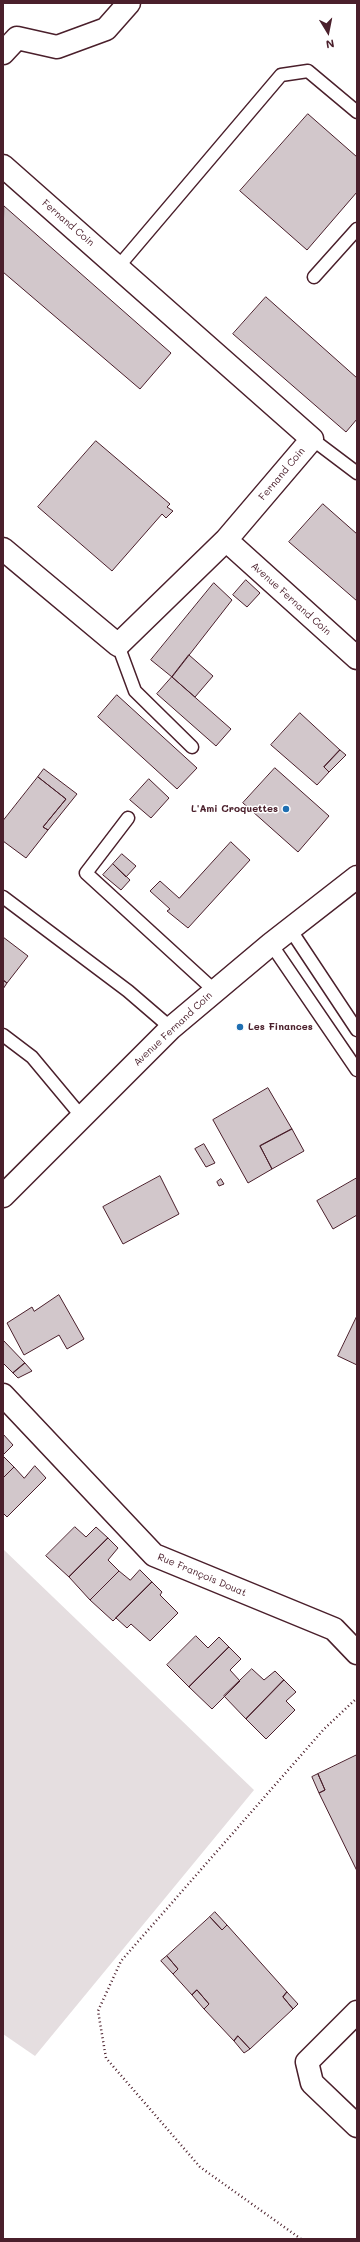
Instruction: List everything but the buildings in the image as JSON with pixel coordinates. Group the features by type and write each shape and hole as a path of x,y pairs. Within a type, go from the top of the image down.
{"street":[{"path":"8,41 57,47 106,29 128,3"},
{"name":"Fernand Coin","path":"3,166 312,439 226,540 118,645"},
{"name":"Avenue Fernand Coin","path":"226,540 357,658"},
{"path":"3,549 118,645"},
{"name":"Avenue Fernand Coin","path":"3,1196 171,1028 271,944 357,877"},
{"name":"Rue François Douat","path":"3,1395 154,1555 334,1629 357,1654"},
{"path":"357,2012 307,2062 312,2083 357,2126"}],"lane":[{"path":"118,267 281,75 308,71 357,112"},
{"path":"314,277 357,229"},
{"path":"312,439 357,473"},
{"path":"118,645 135,691 192,747"},
{"path":"128,818 86,873 215,991"},
{"path":"3,897 128,991 171,1028"},
{"path":"290,929 357,1030"},
{"path":"271,944 357,1070"},
{"path":"3,1035 32,1057 82,1117"}],"path":[{"path":"301,2239 200,2167 106,2058 98,2012 121,1961 324,1729 357,1698"}],"shaded area":[{"path":"3,1549 254,1790 35,2056 3,2034"}],"place":[{"name":"L'Ami Croquettes","path":"286,809"},
{"name":"Les Finances","path":"240,1027"}]}
